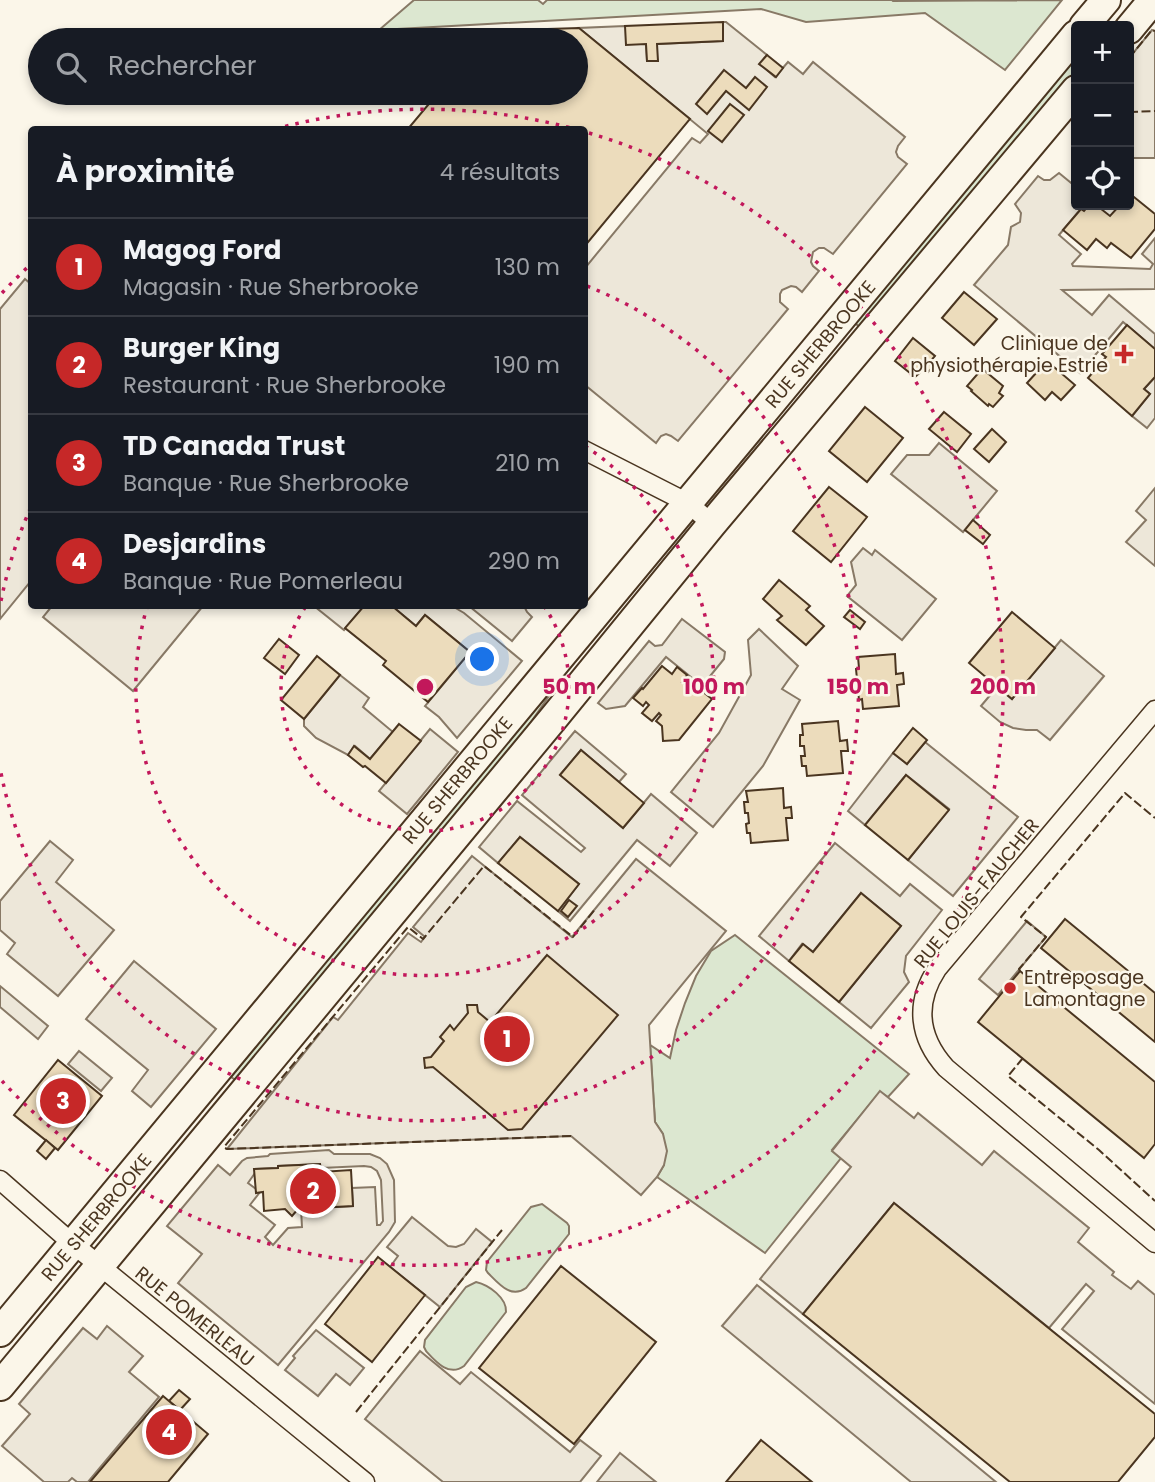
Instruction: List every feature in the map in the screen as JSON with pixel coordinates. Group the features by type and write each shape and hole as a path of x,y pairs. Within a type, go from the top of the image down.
{"main road":[{"path":"1088,21 1105,0"},
{"path":"1134,23 1153,0"},
{"name":"RUE SHERBROOKE","path":"0,1332 1071,41"},
{"name":"RUE SHERBROOKE","path":"0,1387 712,524 1071,96"}],"street":[{"path":"588,452 688,503 712,524"},
{"name":"RUE LOUIS-FAUCHER","path":"1155,710 937,969 925,995 922,1019 930,1046 946,1068 1155,1243"},
{"name":"RUE POMERLEAU","path":"0,1180 73,1244 365,1482"}],"green space":[{"path":"414,0 538,0 543,4 547,0 1062,0 1005,70 925,13 806,22 761,9 381,28"},
{"path":"1071,60 1071,79 862,329 855,323 894,270"},
{"path":"544,692 549,696 513,748 237,1081 231,1077"},
{"path":"735,935 909,1074 888,1097 880,1092 832,1150 841,1158 765,1253 657,1177 664,1165 663,1134 655,1122 650,1045 670,1058 676,1030 696,976 711,951"},
{"path":"542,1204 567,1223 569,1234 526,1288 510,1291 488,1273 487,1262 531,1207"},
{"path":"476,1282 496,1293 504,1302 506,1312 464,1366 448,1369 426,1351 425,1340 466,1287"}],"shaded area":[{"path":"723,22 726,22 767,55 760,64 775,77 788,62 803,74 813,62 905,137 896,152 907,164 833,254 824,248 813,252 811,262 819,271 802,292 791,286 782,290 780,302 788,309 678,441 666,434 656,443 588,387 588,264 692,138 700,143 708,134 588,35 588,28 579,28 625,26 646,44 647,61 657,61 657,44 723,41"},
{"path":"1152,30 1155,31 1155,158 1134,158 1134,52"},
{"path":"1059,173 1071,183 1071,210 1080,210 1059,235 1081,254 1073,266 1150,269 1153,264 1142,254 1155,238 1155,289 1062,290 1092,315 1109,295 1155,334 1155,349 1123,322 1080,373 974,285 1008,245 1011,227 1020,222 1021,213 1015,204 1038,176 1050,180"},
{"path":"25,279 28,282 28,585 0,619 0,309"},
{"path":"1155,377 1155,418 1147,428 1132,416 1150,394 1144,389"},
{"path":"939,443 997,491 963,532 891,474 907,455 929,455"},
{"path":"1155,488 1155,566 1126,542 1146,520 1136,511"},
{"path":"863,548 872,555 875,550 936,599 902,640 847,596 856,585 851,562"},
{"path":"50,609 201,609 133,691 43,617"},
{"path":"318,609 362,609 344,630"},
{"path":"396,609 457,609 522,661 457,738 439,717 425,706 470,652 425,615 416,626"},
{"path":"473,609 526,609 532,617 512,641"},
{"path":"682,619 725,652 724,659 702,686 666,657 625,706 606,709 598,703 649,641 655,646 662,645"},
{"path":"759,629 798,666 782,689 800,700 763,766 713,827 671,792 719,733 751,675 748,640"},
{"path":"1061,640 1104,676 1050,740 1037,730 1013,728 1000,722 981,706 997,687 1012,699"},
{"path":"340,675 369,698 363,707 393,732 370,759 355,746 348,755 316,738 304,726 304,719"},
{"path":"430,729 458,752 407,814 379,791"},
{"path":"575,731 626,774 619,782 581,750 560,775 623,828 651,794 697,833 670,866 637,840 570,921 558,911 579,884 520,837 498,863 479,847 517,801 581,852 585,848 522,795"},
{"path":"925,742 1018,817 953,896 908,860 949,809 906,775 865,825 848,811 893,753 907,764"},
{"path":"50,841 73,860 56,882 114,930 58,996 7,954 15,943 0,930 0,901"},
{"path":"835,843 900,896 910,884 942,910 906,956 904,972 909,982 871,1028 839,1002 901,926 861,893 813,952 802,944 789,961 759,936"},
{"path":"472,856 572,937 636,859 726,931 649,1025 655,1122 663,1134 667,1151 664,1165 657,1177 641,1195 571,1136 227,1149 333,1017 338,1020 408,933 421,942 425,937 413,927"},
{"path":"1027,921 1046,937 998,995 979,979"},
{"path":"134,961 216,1029 151,1107 132,1091 148,1070 86,1019"},
{"path":"0,986 48,1026 38,1039 0,1007"},
{"path":"79,1051 112,1078 101,1091 68,1064"},
{"path":"880,1091 914,1118 918,1113 982,1165 994,1151 1089,1228 1078,1242 1114,1272 1112,1275 1131,1289 1138,1281 1155,1295 1155,1404 1062,1329 1094,1291 1086,1284 1049,1328 894,1203 803,1314 760,1279 851,1167 832,1151"},
{"path":"329,1150 334,1154 370,1154 387,1164 394,1180 395,1222 389,1232 278,1365 178,1283 202,1254 167,1226 218,1165 230,1175 247,1158","holes":["320,1164 321,1168 364,1166 377,1171 381,1180 383,1221 377,1225 375,1187 352,1188 353,1206 301,1209 302,1227 288,1228 273,1245 265,1237 275,1225 250,1205 260,1192 256,1192 248,1183 255,1169"]},
{"path":"412,1217 448,1246 464,1244 476,1229 492,1242 440,1307 390,1267 398,1256 387,1247"},
{"path":"757,1285 996,1482 911,1482 722,1326"},
{"path":"107,1326 143,1356 129,1372 159,1397 88,1482 77,1482 72,1478 68,1482 44,1482 2,1446 30,1414 19,1404 83,1328 97,1339"},
{"path":"316,1330 364,1368 350,1385 336,1374 318,1396 285,1370 295,1358 293,1356"},
{"path":"420,1351 460,1384 471,1372 570,1452 580,1440 601,1456 580,1482 443,1482 365,1419"},
{"path":"620,1453 656,1482 597,1482"}],"building":[{"path":"723,22 723,41 657,44 658,61 647,61 646,44 626,45 625,26"},
{"path":"588,35 690,119 588,242 588,126 410,126 428,105 588,105"},
{"path":"767,55 783,68 776,77 759,64"},
{"path":"724,70 746,88 755,77 767,87 749,110 726,91 707,114 696,104"},
{"path":"730,104 744,115 722,142 708,131"},
{"path":"1134,197 1155,214 1155,229 1131,258 1111,243 1107,248 1096,239 1087,250 1063,230 1080,210 1102,210 1110,216 1115,210 1134,210"},
{"path":"964,292 997,319 974,345 942,318"},
{"path":"1127,325 1155,349 1155,377 1144,389 1150,394 1132,416 1088,378 1106,357 1102,354"},
{"path":"913,338 935,356 929,363 933,367 928,372 924,369 915,377 895,361"},
{"path":"1047,361 1075,385 1061,400 1052,392 1045,400 1027,383"},
{"path":"981,370 1003,386 999,393 1003,396 993,407 989,404 988,406 967,386"},
{"path":"865,407 903,438 867,482 829,451"},
{"path":"944,412 971,434 957,452 929,429"},
{"path":"992,429 1006,442 989,462 974,449"},
{"path":"829,487 867,517 831,562 793,531"},
{"path":"973,520 990,535 983,544 965,530"},
{"path":"779,580 810,606 806,610 824,626 806,645 777,620 782,616 763,599"},
{"path":"361,609 396,609 416,626 425,615 470,652 428,702 383,665 386,661 345,628"},
{"path":"850,610 865,622 860,629 844,617"},
{"path":"1012,612 1055,648 1012,699 969,663"},
{"path":"279,639 299,655 285,674 264,658"},
{"path":"895,654 896,674 903,673 904,684 897,685 899,706 863,709 858,690 861,689 856,669 859,668 858,657"},
{"path":"317,656 340,675 304,719 281,700"},
{"path":"662,666 672,674 677,667 687,675 682,682 686,685 689,681 712,699 679,740 663,741 662,726 656,721 661,715 659,713 652,721 642,713 649,705 646,702 643,706 633,698"},
{"path":"838,721 840,741 847,740 848,751 841,751 843,773 807,776 801,756 805,756 804,746 800,746 802,724"},
{"path":"399,724 421,741 386,783 348,755 354,746 370,759"},
{"path":"913,728 927,740 907,764 893,753"},
{"path":"581,750 644,803 623,828 560,775"},
{"path":"906,775 949,810 908,860 865,825"},
{"path":"783,788 784,808 791,807 792,818 786,818 788,840 751,843 746,824 749,823 748,813 745,813 744,802 748,802 746,791"},
{"path":"520,837 579,884 558,911 498,863"},
{"path":"861,893 901,926 839,1002 789,961 803,944 813,952"},
{"path":"569,900 577,906 568,917 561,911"},
{"path":"1065,919 1155,993 1155,1042 1041,948"},
{"path":"547,955 618,1015 522,1129 508,1130 433,1067 425,1068 424,1058 431,1057 444,1041 440,1037 450,1025 454,1030 468,1013 467,1005 477,1005 478,1012 490,1022"},
{"path":"1020,971 1155,1082 1155,1144 1144,1158 978,1022"},
{"path":"58,1060 102,1096 58,1150 14,1115"},
{"path":"46,1140 55,1148 46,1159 37,1151"},
{"path":"320,1164 321,1172 351,1170 353,1206 298,1209 292,1216 285,1209 264,1211 263,1192 256,1193 254,1169"},
{"path":"894,1203 1155,1414 1155,1437 1118,1482 1010,1482 803,1314"},
{"path":"378,1257 425,1295 372,1362 325,1324"},
{"path":"561,1266 656,1342 574,1444 479,1368"},
{"path":"179,1390 190,1399 180,1410 169,1401"},
{"path":"163,1396 208,1434 168,1482 90,1482"},
{"path":"761,1440 812,1482 726,1482"}],"fence":[{"path":"1134,52 1152,30 1155,31"},
{"path":"1134,112 1155,111"},
{"path":"1020,971 1046,937 1021,917 1125,793 1155,818"},
{"path":"571,1136 224,1147 408,927 423,939 484,866 573,937 596,908"},
{"path":"1023,1058 1008,1076 1099,1150 1155,1201"},
{"path":"356,1412 502,1230"}],"place":[{"name":"Clinique de physiothérapie Estrie","path":"1124,354"},
{"name":"Entreposage Lamontagne","path":"1010,988"},
{"name":"Magog Ford","path":"507,1039"},
{"name":"TD Canada Trust","path":"63,1101"},
{"name":"Burger King","path":"313,1191"},
{"name":"Desjardins","path":"169,1432"}]}
